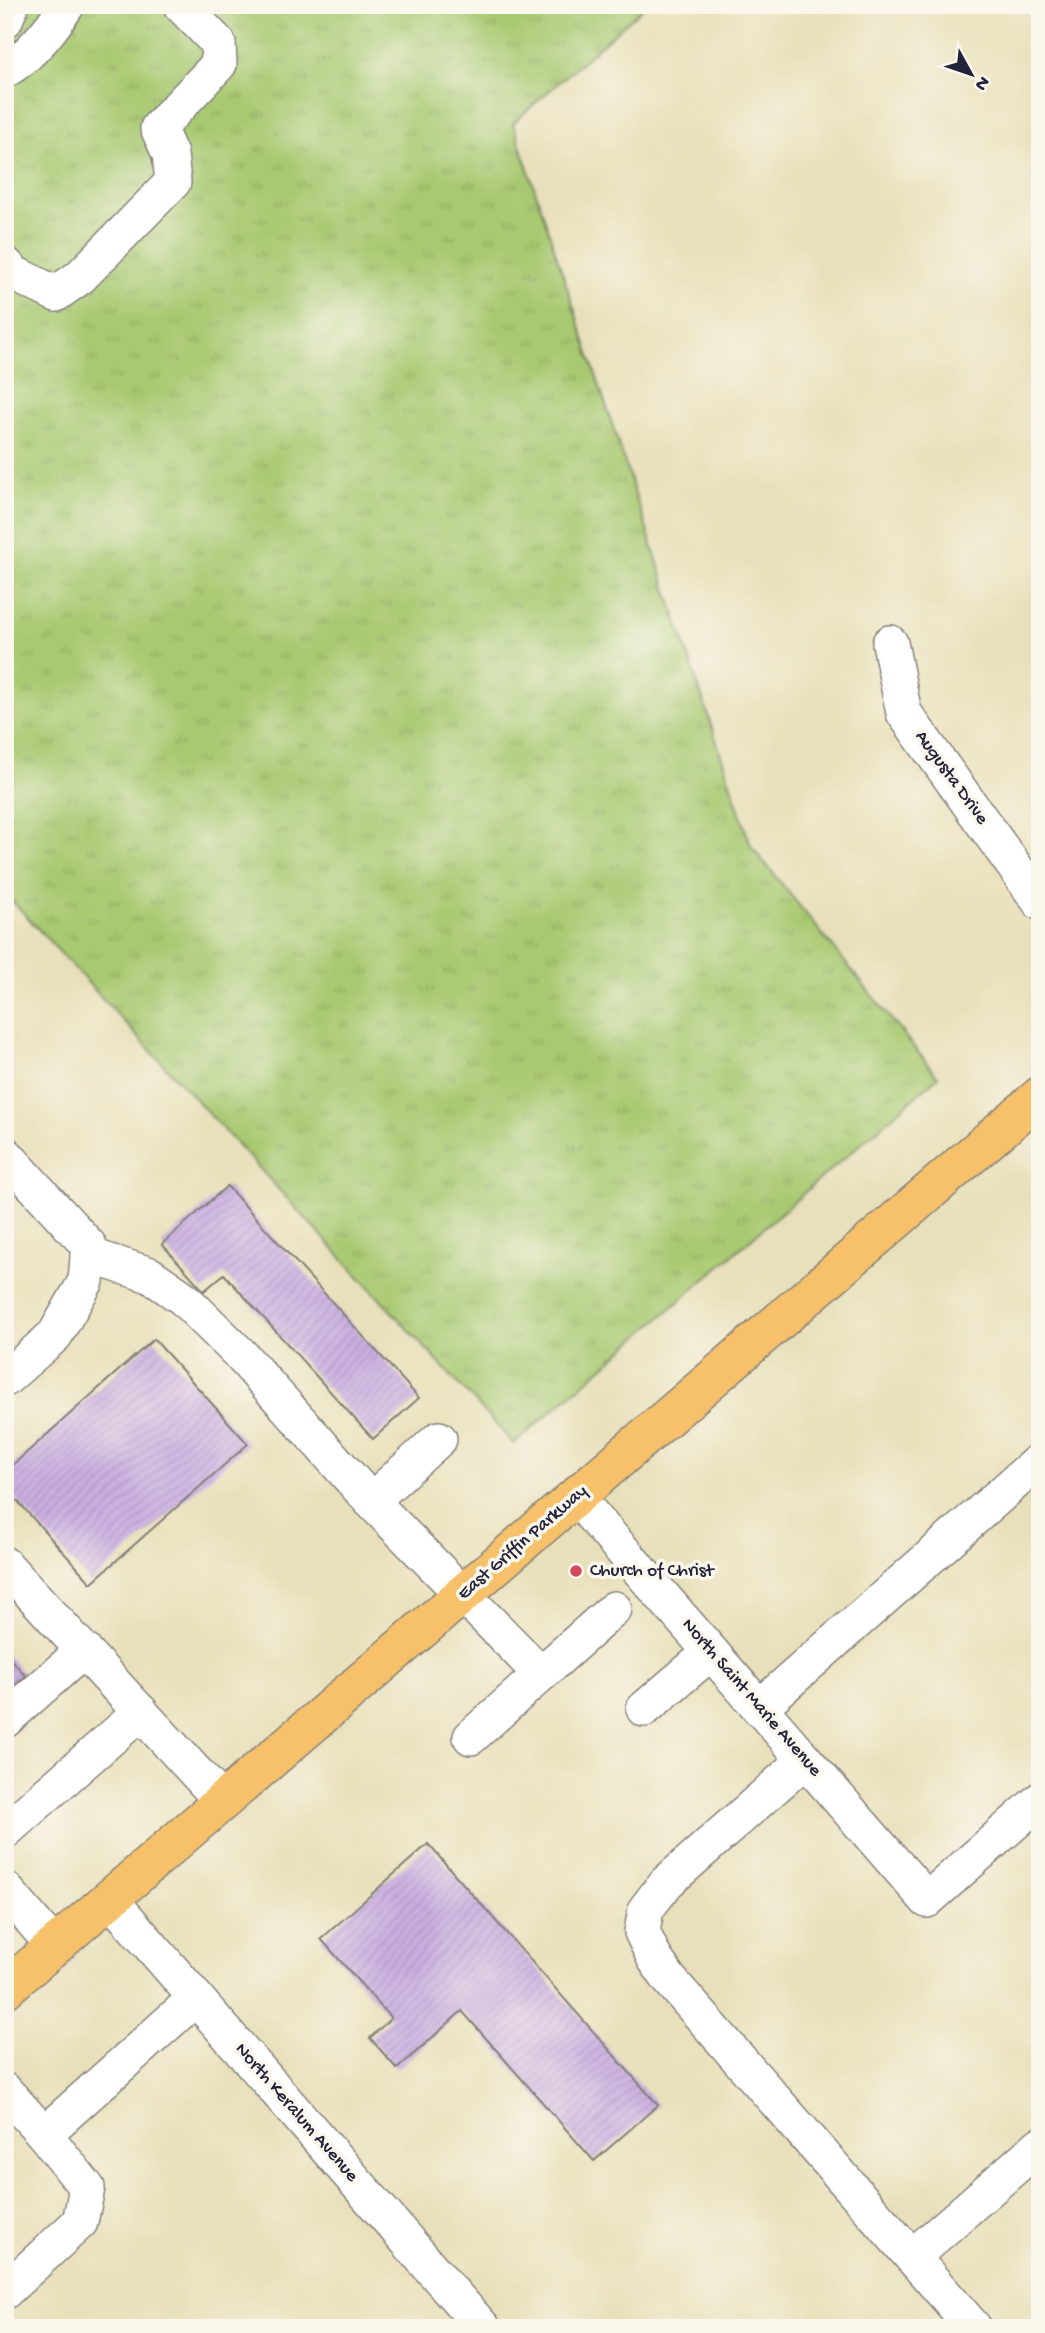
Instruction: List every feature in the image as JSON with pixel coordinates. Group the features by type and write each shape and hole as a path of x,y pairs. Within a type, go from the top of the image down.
{"main road":[{"name":"East Griffin Parkway","path":"5,1989 1040,1096"}],"street":[{"path":"5,20 12,5"},
{"path":"5,70 15,65 56,22 66,5"},
{"path":"5,264 15,274 56,294 80,277 173,183 170,154 158,128 219,64 218,43 181,5"},
{"name":"Augusta Drive","path":"890,643 904,713 1040,901"},
{"path":"5,1154 89,1246 86,1281 55,1335 5,1379"},
{"path":"88,1255 150,1275 183,1298 239,1353 371,1501 541,1674"},
{"path":"371,1501 439,1438"},
{"path":"759,1708 1040,1460"},
{"name":"North Saint Marie Avenue","path":"576,1497 927,1900 1040,1800"},
{"path":"5,1565 223,1802"},
{"path":"471,1737 614,1609"},
{"path":"5,1720 84,1650"},
{"path":"644,1709 711,1652"},
{"path":"5,1831 141,1712"},
{"path":"805,1759 666,1882 646,1909 642,1932 655,1959 669,1979 974,2328"},
{"path":"5,1889 55,1947"},
{"name":"North Keralum Avenue","path":"110,1899 483,2328"},
{"path":"44,2134 196,1998"},
{"path":"5,2291 80,2222 87,2188 44,2134 10,2106"},
{"path":"912,2257 1040,2145"}],"green space":[{"path":"5,5 646,5 513,123 751,846 938,1077 514,1444 5,893"}],"building":[{"path":"227,1186 419,1398 373,1439 224,1274 204,1291 162,1244"},
{"path":"154,1339 248,1444 91,1583 5,1487 5,1472"},
{"path":"5,1653 26,1676 5,1694"},
{"path":"428,1844 658,2105 594,2161 462,2011 397,2069 370,2038 391,2018 321,1939"}],"place":[{"name":"Church of Christ","path":"576,1571"}]}
